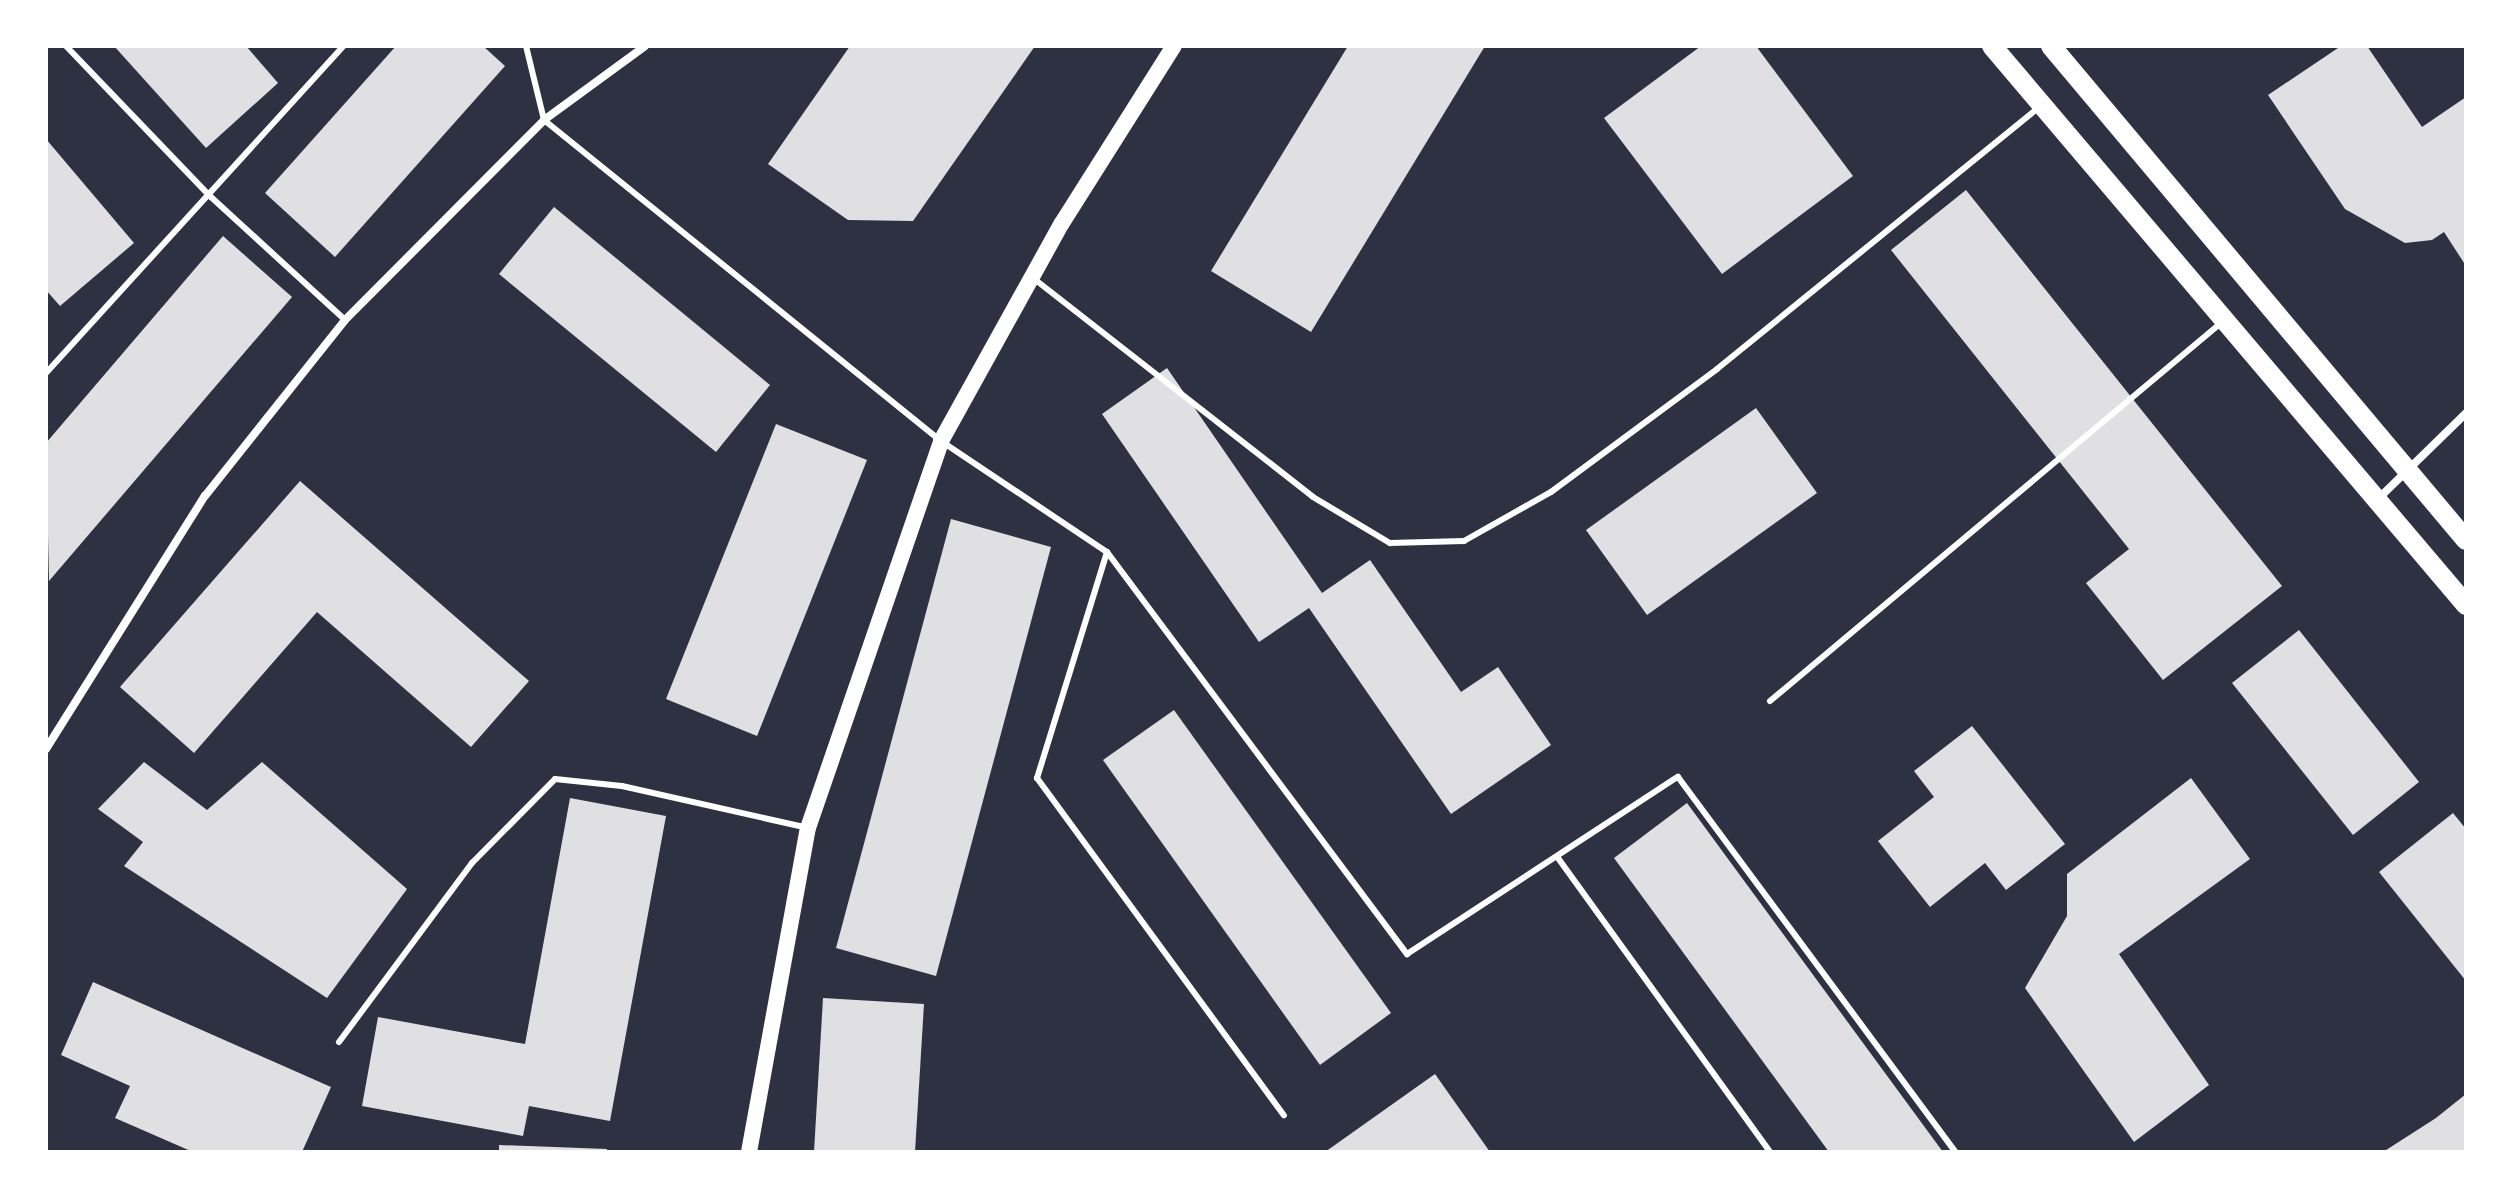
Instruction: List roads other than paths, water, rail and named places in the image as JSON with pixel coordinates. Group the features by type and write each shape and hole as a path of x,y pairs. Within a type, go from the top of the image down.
{"main road":[{"path":"749,1152 808,828 941,441 1062,223 1174,46"},
{"path":"1992,46 2226,318 2466,605"},
{"path":"2051,46 2466,540"}],"street":[{"path":"46,749 205,496 345,320 544,120 645,46"},
{"path":"2376,500 2466,413"}],"lane":[{"path":"66,46 211,197 345,320"},
{"path":"46,373 211,197 344,46"},
{"path":"526,46 544,120 941,441 1107,552 1407,954 1678,777 1955,1152"},
{"path":"1033,278 1313,497 1390,543 1464,541 1551,492 1717,369 2042,105"},
{"path":"1770,701 2226,318"},
{"path":"1107,552 1037,778 1284,1115"},
{"path":"339,1042 472,863 555,779 622,786 808,828"},
{"path":"1558,858 1770,1152"}]}
